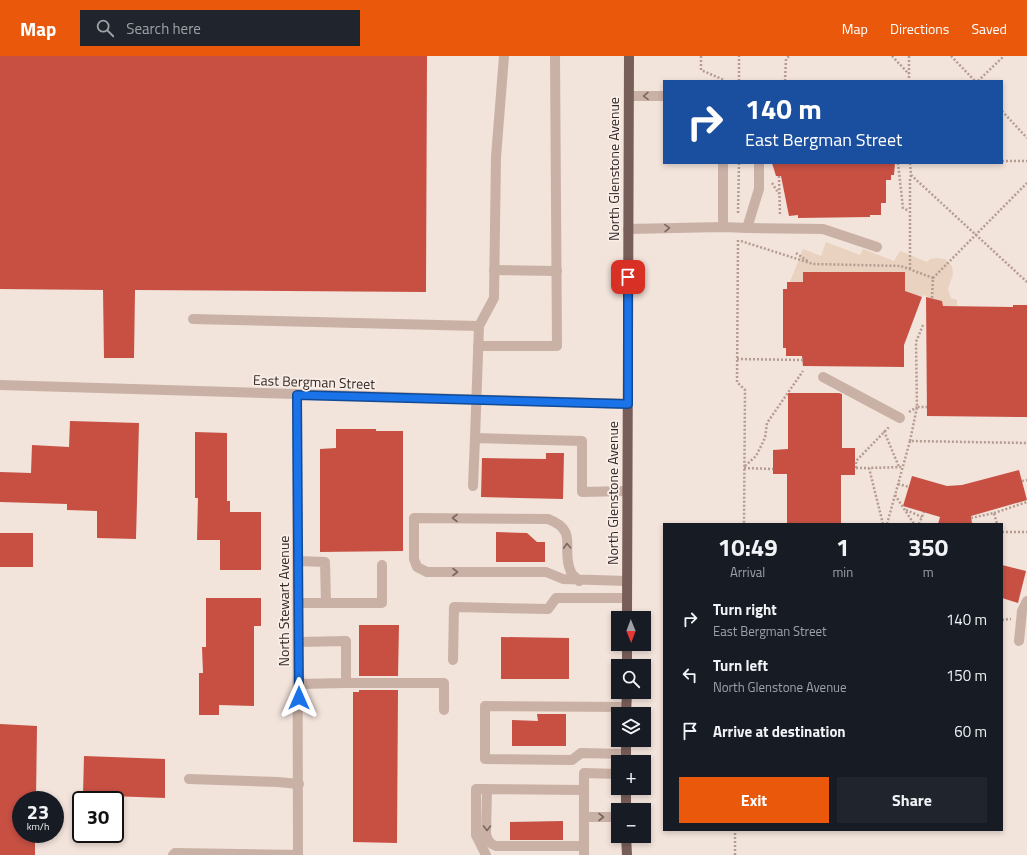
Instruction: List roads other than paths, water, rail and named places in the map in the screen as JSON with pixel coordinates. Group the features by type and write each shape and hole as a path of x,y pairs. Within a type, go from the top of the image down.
{"main road":[{"name":"North Glenstone Avenue","path":"627,611 629,56"},
{"path":"626,843 627,855"}],"street":[{"path":"473,486 479,326 494,298 496,157 504,56"},
{"path":"478,346 557,346 555,56"},
{"path":"628,96 663,96"},
{"path":"723,164 723,227"},
{"path":"742,228 758,189 759,164"},
{"path":"628,229 723,227 823,229 877,248"},
{"path":"494,270 557,271"},
{"path":"193,319 479,326"},
{"path":"823,377 900,418"},
{"name":"East Bergman Street","path":"0,385 628,404"},
{"name":"North Stewart Avenue","path":"297,395 299,684 298,854"},
{"path":"475,438 582,441 582,492 628,491"},
{"path":"580,580 571,573 568,562 565,531 558,523 548,519 414,518 414,559 417,567 427,572 546,572 563,579 580,580 627,581"},
{"path":"298,561 325,562 326,603"},
{"path":"298,603 382,603 382,565"},
{"path":"453,660 454,607 548,609 556,598 627,598"},
{"path":"1018,641 1022,611 1027,601"},
{"path":"298,642 346,641 346,683"},
{"path":"299,684 444,683 444,710"},
{"path":"611,710 485,706 484,736 485,759 572,760 580,753 611,756"},
{"path":"487,789 486,834 491,844 496,846 584,851 584,773 611,774"},
{"path":"189,779 299,784"},
{"path":"486,855 476,835 476,789 584,790"},
{"path":"584,817 611,817"},
{"path":"173,855 175,853 298,854"}]}
